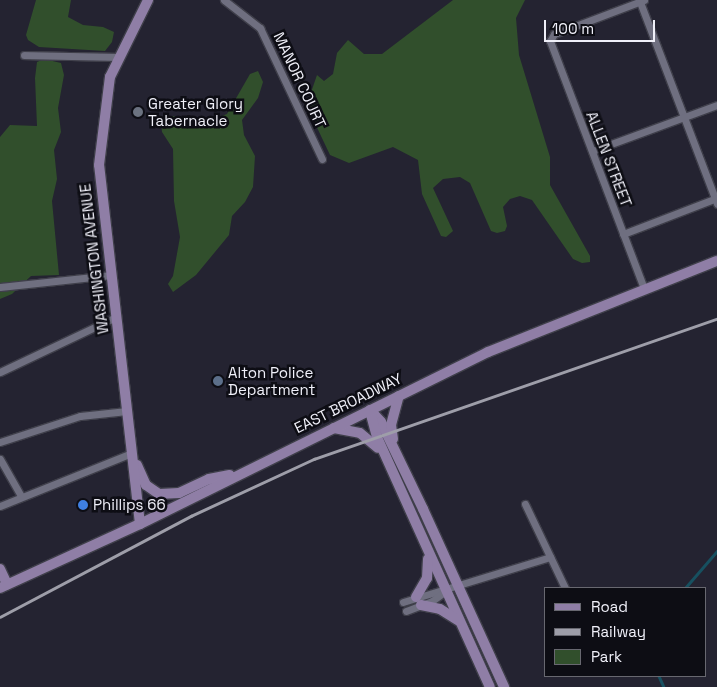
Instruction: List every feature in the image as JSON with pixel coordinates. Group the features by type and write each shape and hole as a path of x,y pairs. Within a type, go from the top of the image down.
{"main road":[{"name":"WASHINGTON AVENUE","path":"140,524 98,165 108,89 117,57 148,0"},
{"name":"EAST BROADWAY","path":"2,586 140,524 488,352 717,261"},
{"path":"394,448 391,425 398,396"},
{"path":"370,410 381,422 394,448 504,687"},
{"path":"370,410 384,454 490,687"},
{"path":"333,428 360,433 384,454"},
{"path":"132,452 146,485 159,494 178,494 209,479 241,474"},
{"path":"428,553 427,578 419,601 440,609 460,622"},
{"path":"0,569 2,586"}],"street":[{"name":"MANOR COURT","path":"224,0 260,28 322,159"},
{"path":"623,234 716,201 683,117 642,1"},
{"name":"ALLEN STREET","path":"642,1 551,37 644,289"},
{"path":"24,55 117,57"},
{"path":"592,151 717,105"},
{"path":"0,288 111,275"},
{"path":"0,372 116,317"},
{"path":"0,442 80,416 127,411"},
{"path":"0,506 132,452"},
{"path":"0,460 21,496"},
{"path":"525,504 565,587"},
{"path":"403,602 419,601 550,557"},
{"path":"406,610 419,601"}],"green space":[{"path":"36,0 71,0 68,17 83,25 103,27 114,32 112,42 105,51 39,47 28,40 26,35"},
{"path":"453,0 525,0 516,18 519,55 550,157 550,185 590,256 590,262 582,263 573,259 532,200 520,196 510,199 503,207 507,226 505,231 497,233 491,231 470,183 460,177 443,179 433,188 453,231 446,237 441,236 422,194 418,160 393,147 349,163 330,155 312,117 308,101 317,75 324,81 333,74 337,53 348,40 364,54 382,54"},
{"path":"44,59 61,63 64,75 58,108 61,132 54,150 57,179 52,201 59,275 31,276 12,294 0,299 0,137 10,125 37,126 35,78 37,62"},
{"path":"258,71 263,82 258,98 242,120 244,135 255,156 253,187 245,202 232,216 229,235 196,275 173,292 168,284 173,276 180,237 174,201 173,149 162,132 161,123 173,116 198,125 227,114 250,74"}],"waterway":[{"path":"686,587 717,551"},
{"path":"659,677 664,687"}],"railway":[{"path":"0,617 191,516 314,459 717,319"}],"place":[{"name":"Greater Glory Tabernacle","path":"138,112"},
{"name":"Alton Police Department","path":"218,381"},
{"name":"Phillips 66","path":"83,505"}]}
